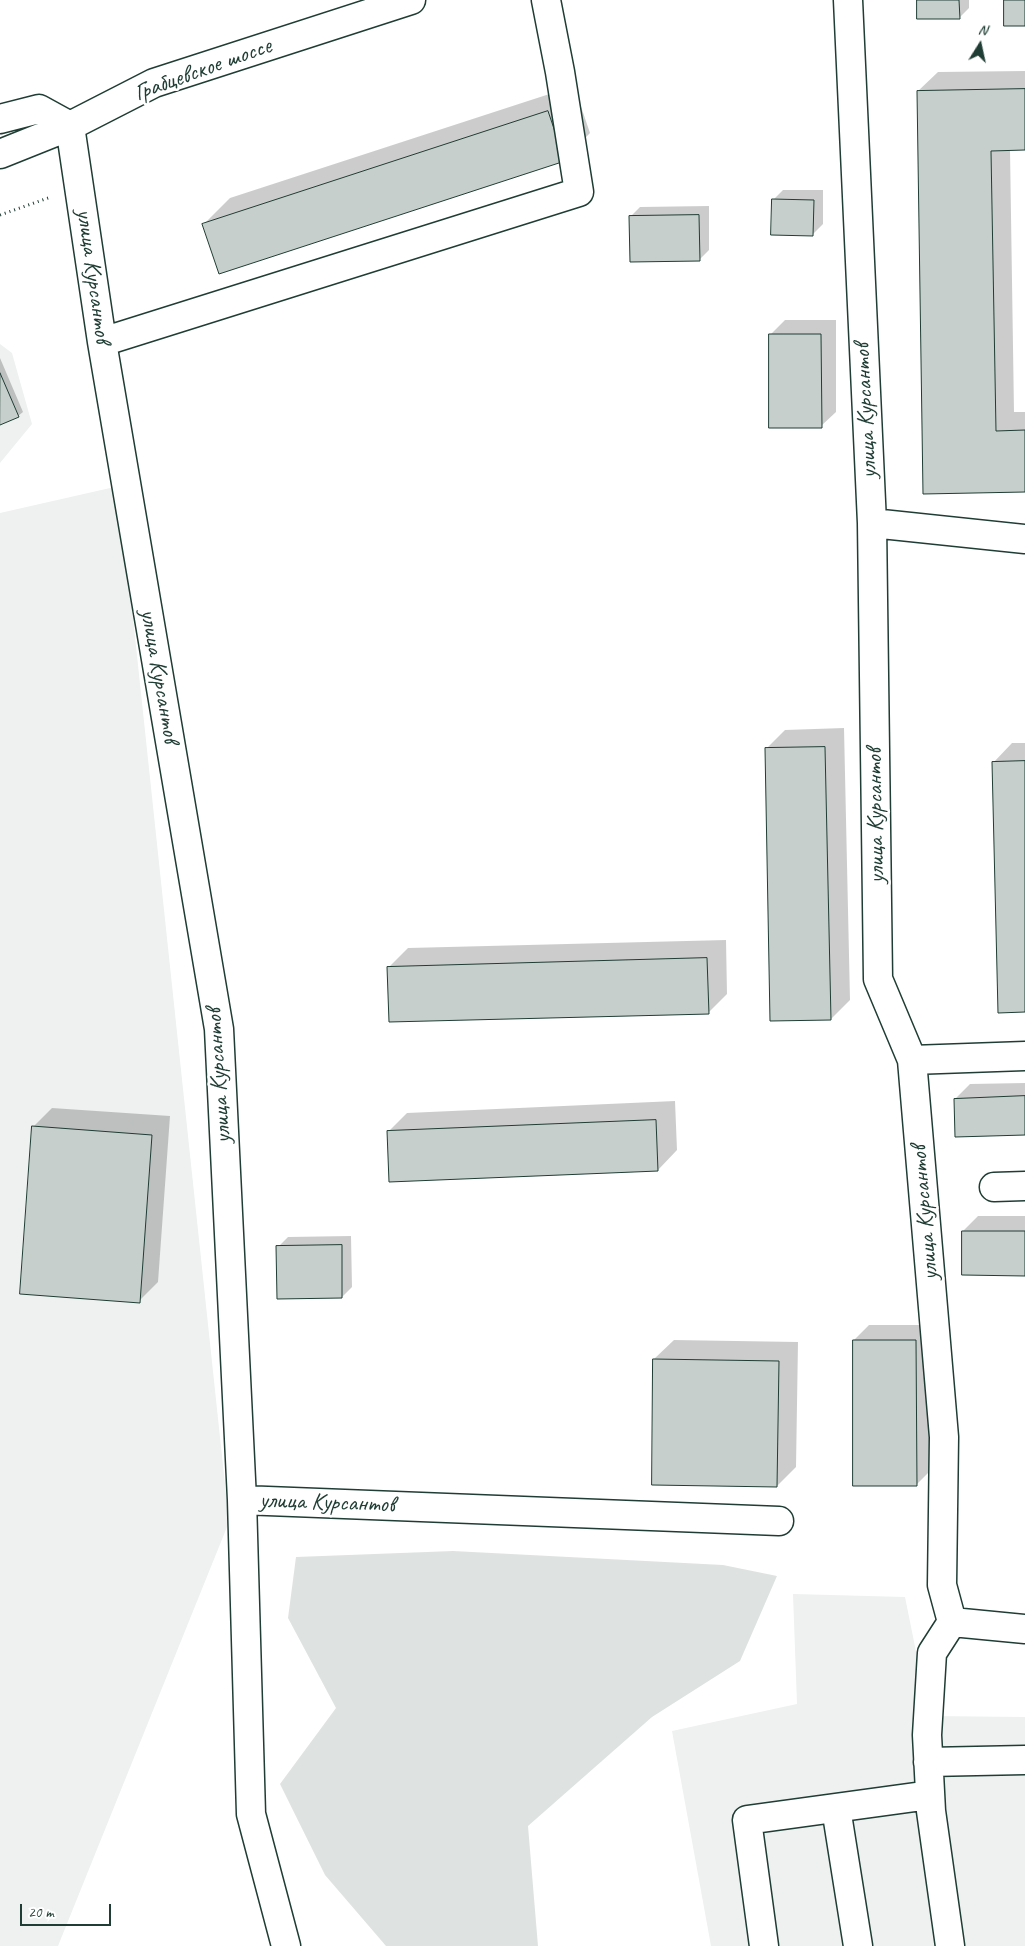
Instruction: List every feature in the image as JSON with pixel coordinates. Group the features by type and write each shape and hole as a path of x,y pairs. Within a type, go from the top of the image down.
{"street":[{"name":"Грабцевское шоссе","path":"0,154 70,126 154,83 410,0"},
{"path":"102,342 579,192 560,72 546,0"},
{"name":"улица Курсантов","path":"848,0 872,523 878,979 912,1060 944,1437 942,1585 952,1622"},
{"path":"0,119 39,109 70,126"},
{"name":"улица Курсантов","path":"70,126 102,342 219,1029 242,1500 778,1521"},
{"path":"872,523 1025,539"},
{"path":"912,1060 1025,1056"},
{"path":"994,1186 1025,1186"},
{"path":"242,1500 251,1814 286,1946"},
{"path":"950,1946 930,1795 927,1735 932,1653 952,1622 1025,1629"},
{"path":"928,1762 1025,1760"},
{"path":"764,1946 747,1820 930,1795"},
{"path":"836,1808 858,1946"}],"path":[{"path":"0,215 80,186"}],"shaded area":[{"path":"0,344 12,353 32,424 0,463"},
{"path":"119,486 229,1522 58,1946 0,1946 0,513"},
{"path":"453,1551 723,1565 777,1576 740,1661 652,1717 528,1826 538,1946 386,1946 325,1875 280,1784 336,1708 288,1618 296,1557"},
{"path":"793,1594 905,1597 929,1716 1025,1717 1025,1946 711,1946 672,1731 797,1704"}],"building":[{"path":"917,0 959,0 960,19 917,19"},
{"path":"1004,0 1025,0 1025,26 1004,26"},
{"path":"1025,89 1025,150 991,151 996,431 1025,430 1025,492 923,494 917,91"},
{"path":"548,111 565,161 219,274 202,224"},
{"path":"772,199 814,200 813,236 771,235"},
{"path":"699,215 700,261 630,262 629,216"},
{"path":"769,334 821,334 822,428 769,428"},
{"path":"0,373 19,417 0,425"},
{"path":"825,747 831,1020 770,1021 765,748"},
{"path":"1025,761 1025,1012 998,1013 992,762"},
{"path":"707,958 709,1014 389,1022 387,967"},
{"path":"1025,1096 1025,1135 955,1137 954,1099"},
{"path":"656,1120 658,1171 389,1182 387,1131"},
{"path":"32,1126 152,1135 140,1303 20,1294"},
{"path":"962,1231 1025,1231 1025,1276 962,1275"},
{"path":"342,1245 342,1298 277,1299 276,1246"},
{"path":"853,1340 916,1340 917,1486 853,1486"},
{"path":"653,1359 779,1361 777,1487 652,1485"}]}
